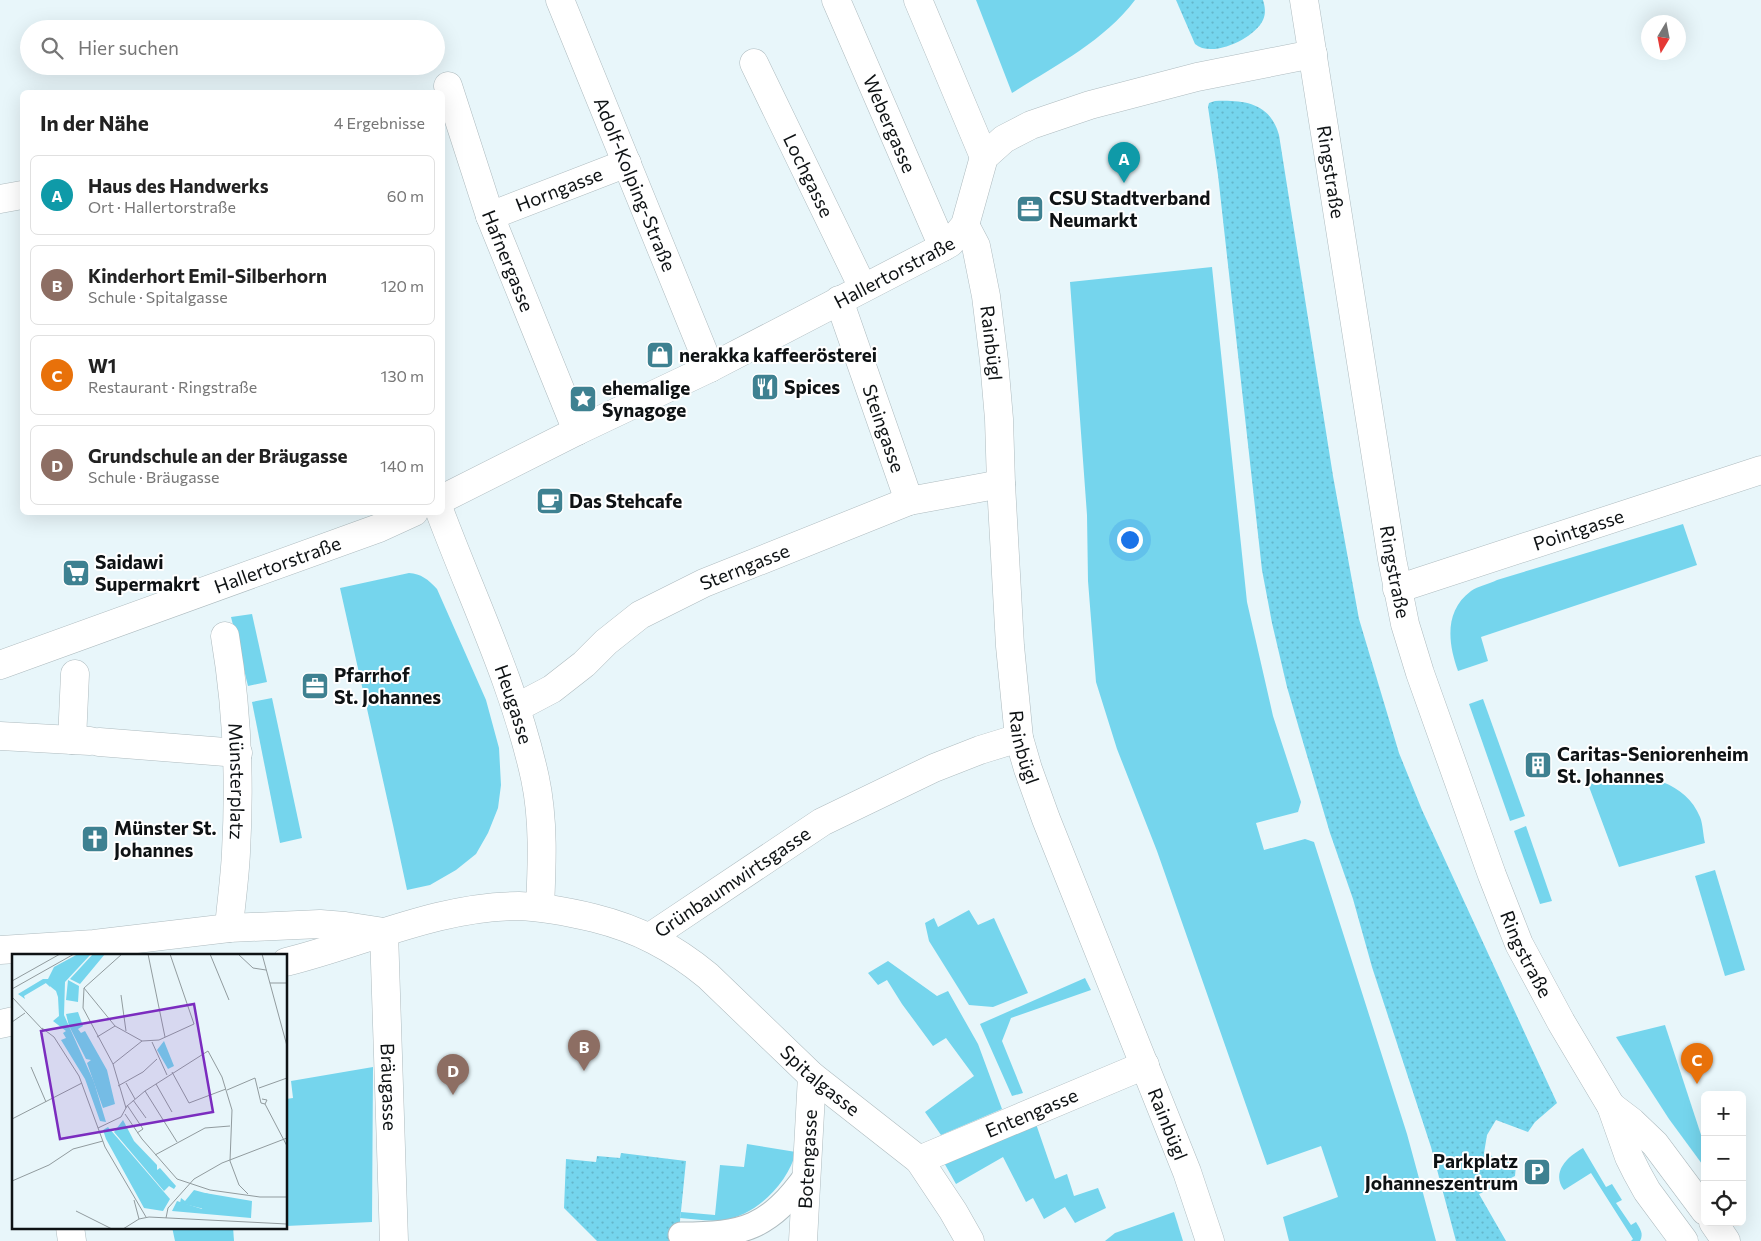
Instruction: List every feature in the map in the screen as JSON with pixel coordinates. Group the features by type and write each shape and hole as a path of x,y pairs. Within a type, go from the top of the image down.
{"street":[{"name":"Adolf-Kolping-Straße","path":"560,0 710,368"},
{"name":"Webergasse","path":"836,0 943,248"},
{"path":"918,0 984,158 1004,139 1031,125 1090,105 1196,77 1313,54"},
{"name":"Ringstraße","path":"1304,0 1397,589 1405,624 1420,673 1492,875 1519,944 1557,1014 1611,1106 1628,1157 1648,1191 1684,1241"},
{"name":"Lochgasse","path":"754,63 863,288"},
{"name":"Hafnergasse","path":"448,86 490,216 578,431"},
{"name":"Hallertorstraße","path":"445,498 710,368 943,248 950,243 965,225 984,158"},
{"name":"Horngasse","path":"490,216 627,163"},
{"path":"0,199 20,195"},
{"name":"Rainbügl","path":"965,225 976,246 986,296 994,361 999,419 1010,646 1020,738 1028,769 1046,819 1187,1172 1210,1241"},
{"name":"Steingasse","path":"839,300 909,501"},
{"name":"Pointgasse","path":"1397,589 1761,470"},
{"name":"Sterngasse","path":"516,708 552,689 640,615 704,583 909,501 1001,484"},
{"name":"Hallertorstraße","path":"0,665 377,520 400,515"},
{"name":"Heugasse","path":"441,515 516,708 535,779 541,837 540,907"},
{"name":"Münsterplatz","path":"225,636 234,697 238,754 236,853 229,928"},
{"path":"75,674 87,741"},
{"path":"0,736 87,741 238,754"},
{"name":"Grünbaumwirtsgasse","path":"288,961 384,932 458,913 488,908 540,907 571,912 625,927 650,937 822,822 934,768 980,750 1020,738"},
{"path":"12,952 229,928 320,924 384,932"},
{"name":"Bräugasse","path":"384,932 394,1241"},
{"name":"Spitalgasse","path":"650,937 693,963 812,1076 919,1160 953,1211 970,1241"},
{"name":"Entengasse","path":"919,1160 1145,1065"},
{"name":"Botengasse","path":"803,1241 812,1076"},
{"name":"Ringstraße","path":"1611,1106 1632,1122 1655,1144 1701,1206"},
{"path":"1715,1226 1726,1241"},
{"path":"70,1228 72,1241"}],"lane":[{"path":"681,1235 728,1234 760,1222 793,1194 807,1175"}],"shaded area":[{"path":"976,0 1135,0 1122,15 1094,40 1012,93"},
{"path":"1176,0 1263,0 1265,15 1258,27 1242,39 1222,48 1202,48 1195,44"},
{"path":"1215,101 1236,101 1263,110 1275,124 1279,135 1333,476 1359,619 1399,753 1422,810 1557,1103 1535,1122 1528,1132 1496,1120 1487,1135 1484,1153 1516,1165 1515,1176 1479,1194 1506,1241 1456,1241 1431,1147 1372,967 1353,899 1330,833 1287,687 1262,570 1218,175 1208,107 1209,103"},
{"path":"1212,267 1247,602 1273,716 1301,802 1298,812 1256,823 1264,850 1305,839 1314,842 1407,1134 1436,1241 1289,1241 1283,1217 1338,1197 1321,1146 1267,1165 1157,851 1117,749 1096,682 1088,581 1087,515 1070,282"},
{"path":"1683,524 1697,565 1481,637 1488,661 1458,671 1452,650 1452,618 1462,599 1471,591 1497,580"},
{"path":"409,573 431,582 437,589 486,700 499,748 501,785 498,808 488,833 476,854 456,870 430,885 407,890 340,588"},
{"path":"252,614 267,682 248,686 231,617"},
{"path":"272,698 302,838 280,843 252,702"},
{"path":"1483,699 1525,816 1510,821 1469,704"},
{"path":"1612,772 1651,778 1675,788 1685,795 1694,805 1700,817 1705,843 1619,867 1585,776"},
{"path":"1526,826 1552,901 1540,904 1514,831"},
{"path":"1715,870 1745,970 1725,976 1695,876"},
{"path":"969,910 978,925 994,918 1028,993 993,1007 969,1005 929,941 925,923 934,918 938,927"},
{"path":"888,961 937,996 948,991 978,1044 1002,1109 941,1135 925,1112 974,1076 946,1038 933,1046 887,980 878,985 868,973"},
{"path":"1085,978 1091,990 1011,1018 1002,1041 1023,1093 1012,1096 980,1024"},
{"path":"1665,1025 1701,1135 1701,1163 1669,1119 1616,1037"},
{"path":"373,1067 372,1222 288,1226 288,1099 293,1098 291,1081"},
{"path":"1035,1121 1055,1179 1067,1174 1074,1196 1098,1188 1106,1208 1075,1223 1065,1207 1044,1219 1033,1198 1026,1202 1003,1157 956,1184 943,1161"},
{"path":"747,1144 796,1152 786,1175 769,1196 747,1212 723,1220 712,1221 680,1218 681,1212 715,1215 720,1165 744,1167"},
{"path":"1583,1148 1606,1187 1612,1184 1622,1200 1616,1203 1631,1225 1636,1222 1642,1233 1640,1241 1631,1241 1633,1239 1591,1173 1564,1190 1560,1183 1560,1171 1571,1156"},
{"path":"621,1153 686,1161 678,1241 597,1241 564,1208 566,1159 596,1162 597,1156 620,1158"},
{"path":"1174,1212 1183,1241 1105,1241 1115,1233"},
{"path":"172,1228 233,1228 234,1241 175,1241"}],"place":[{"name":"Haus des Handwerks","path":"1124,183"},
{"name":"CSU Stadtverband Neumarkt","path":"1030,209"},
{"name":"nerakka kaffeerösterei","path":"660,355"},
{"name":"Spices","path":"765,387"},
{"name":"ehemalige Synagoge","path":"583,399"},
{"name":"Das Stehcafe","path":"550,501"},
{"name":"Saidawi Supermakrt","path":"76,573"},
{"name":"Pfarrhof St. Johannes","path":"315,686"},
{"name":"Caritas-Seniorenheim St. Johannes","path":"1538,765"},
{"name":"Münster St. Johannes","path":"95,839"},
{"name":"Kinderhort Emil-Silberhorn","path":"584,1071"},
{"name":"W1","path":"1697,1084"},
{"name":"Grundschule an der Bräugasse","path":"453,1095"},
{"name":"Parkplatz Johanneszentrum","path":"1537,1172"}]}
